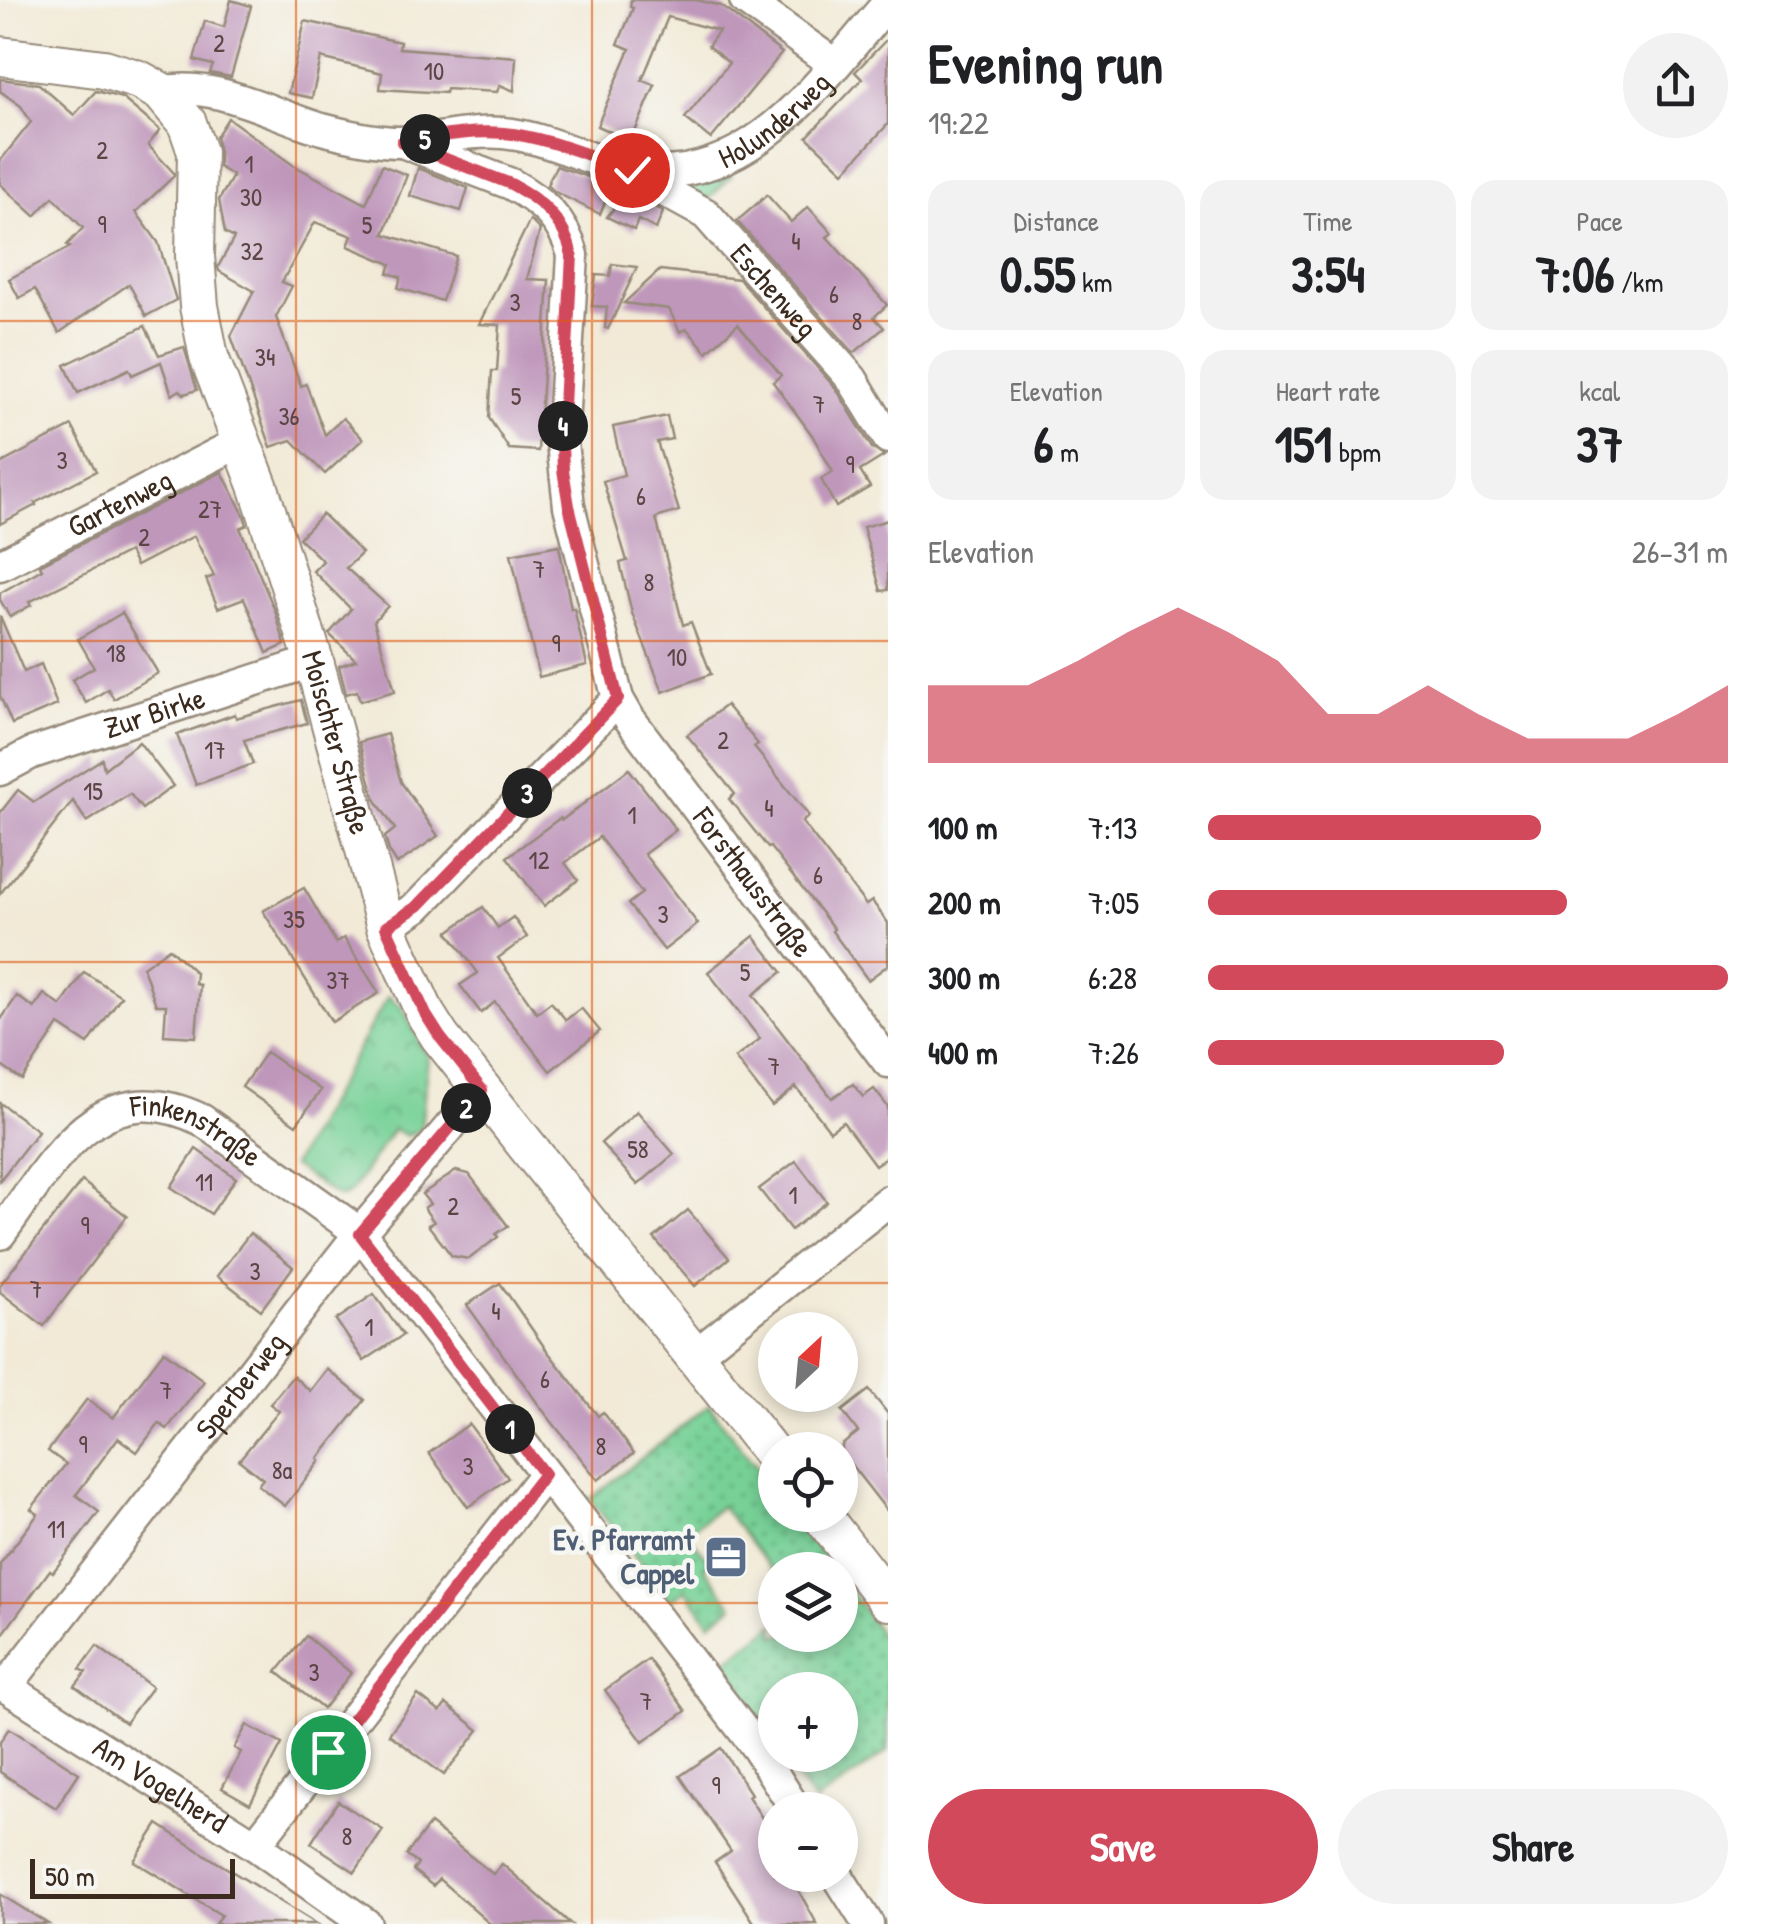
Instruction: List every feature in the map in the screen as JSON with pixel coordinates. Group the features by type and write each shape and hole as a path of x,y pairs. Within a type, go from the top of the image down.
{"street":[{"path":"744,0 834,64"},
{"name":"Holunderweg","path":"161,92 214,92 324,130 402,142 501,132 527,136 632,170 678,172 713,164 768,133 790,114 888,3"},
{"name":"Moischter Straße","path":"0,56 104,68 139,80 161,92 187,123 198,152 195,256 209,357 259,488 314,661 386,927 440,1037 758,1435"},
{"name":"Forsthausstraße","path":"402,142 526,192 552,213 568,236 572,255 563,470 618,699 888,1062"},
{"name":"Eschenweg","path":"632,170 706,214 852,378 888,438"},
{"name":"Gartenweg","path":"0,565 240,442"},
{"name":"Zur Birke","path":"0,770 32,753 314,661"},
{"path":"386,927 418,906 618,699"},
{"name":"Sperberweg","path":"3,1685 360,1234 482,1090"},
{"name":"Finkenstraße","path":"0,1234 62,1150 90,1124 118,1109 144,1104 202,1120 360,1234 757,1748 785,1792"},
{"path":"695,1355 888,1200"},
{"path":"255,1845 544,1474"},
{"path":"834,1532 888,1601"},
{"name":"Am Vogelherd","path":"3,1685 255,1845 366,1924"},
{"path":"848,1892 868,1924"}],"green space":[{"path":"721,172 731,176 707,201 669,180"},
{"path":"388,996 402,1007 428,1057 421,1129 407,1136 393,1129 352,1190 338,1197 292,1166"},
{"path":"709,1405 758,1470 758,1532 806,1532 821,1552 758,1553 721,1506 687,1533 710,1562 704,1567 733,1606 710,1623 686,1590 670,1601 590,1499"},
{"path":"858,1602 888,1645 888,1751 830,1792 807,1792 792,1772 858,1772 858,1672 758,1672 758,1726 715,1669 758,1637 758,1652 858,1652"}],"building":[{"path":"231,0 251,6 231,77 210,73 213,65 194,60 205,21 224,27"},
{"path":"631,0 697,0 721,6 782,53 711,139 685,118 729,63 708,46 719,31 668,17 642,80 655,85 631,141 597,126 630,49 618,44 633,8"},
{"path":"305,21 400,42 399,48 516,57 514,91 500,85 497,92 380,89 382,73 321,58 312,98 288,93"},
{"path":"888,38 888,124 844,172 807,137 862,79 855,72"},
{"path":"0,79 39,84 74,115 96,91 122,98 160,130 148,145 174,176 136,212 158,242 176,300 146,316 129,284 59,333 35,289 19,298 9,279 70,247 67,245 83,228 53,197 35,216 0,184 0,161 31,122 21,106 0,91"},
{"path":"228,118 293,165 366,204 382,165 407,175 384,234 456,256 442,301 398,288 401,277 388,273 391,264 348,246 352,236 315,222 282,282 292,286 276,317 301,386 306,384 325,435 343,418 363,439 325,474 292,440 271,447 231,336 254,291 218,267 234,238 225,233 219,200 233,176 219,167 216,137"},
{"path":"556,166 612,185 600,214 547,185"},
{"path":"418,168 468,188 461,211 410,196"},
{"path":"628,190 663,212 656,229 638,220 634,230 607,217"},
{"path":"767,195 791,222 808,207 832,233 827,237 887,305 874,317 884,328 854,353 737,221"},
{"path":"530,220 540,230 527,279 549,280 538,451 509,449 489,418 500,325 479,324"},
{"path":"612,264 637,267 608,329 607,307 592,306 596,275 610,276"},
{"path":"660,270 739,279 837,390 872,448 884,456 860,471 870,487 836,507 821,479 833,472 812,435 773,382 781,375 738,324 707,352 687,329 680,332 669,309 624,303"},
{"path":"145,326 159,355 184,347 197,390 184,394 180,390 172,395 161,362 132,375 129,369 78,393 65,365"},
{"path":"667,416 672,439 657,442 679,511 656,518 683,625 691,622 711,674 663,692 632,613 620,563 627,561 603,481 624,475 613,427"},
{"path":"72,426 96,471 0,524 0,464"},
{"path":"222,472 244,515 247,525 240,528 285,645 267,653 244,598 218,608 206,579 214,576 194,536 136,566 129,552 29,602 31,605 10,617 0,593 42,569 40,565"},
{"path":"322,514 362,553 346,568 388,606 374,621 395,691 360,701 357,691 346,694 339,666 356,660 329,634 351,609 313,571 323,561 299,538"},
{"path":"888,520 888,590 881,591 863,527"},
{"path":"559,545 587,665 539,677 511,554"},
{"path":"122,613 158,673 114,699 108,689 86,703 72,680 94,667 78,639"},
{"path":"0,616 24,672 41,664 57,705 12,724 0,696"},
{"path":"301,700 307,723 244,740 253,764 196,785 177,735 235,714 236,718"},
{"path":"726,705 809,816 802,822 866,905 872,901 888,923 888,965 868,980 834,929 729,799 735,794 687,735"},
{"path":"387,734 401,782 438,836 397,864 385,837 395,829 375,799 359,742"},
{"path":"139,742 173,786 142,809 130,794 87,822 73,801 0,894 0,813 18,790 34,802 102,759 104,769"},
{"path":"629,769 676,830 644,854 698,924 664,950 628,904 642,893 599,837 565,863 578,880 544,906 507,857"},
{"path":"304,888 336,943 344,938 379,993 332,1022 263,911"},
{"path":"483,907 498,928 513,917 527,937 498,958 537,1013 551,1002 566,1020 581,1008 600,1031 550,1071 495,1002 481,1013 460,985 478,973 448,932"},
{"path":"754,936 782,972 753,995 832,1098 853,1084 863,1097 874,1089 888,1107 888,1156 875,1165 843,1122 830,1131 796,1087 772,1106 735,1058 760,1039 708,972"},
{"path":"169,948 196,973 195,984 200,985 196,1037 164,1035 166,1005 156,1005 143,967"},
{"path":"84,972 121,996 88,1044 59,1025 22,1080 0,1065 0,1021 17,996 34,1008 44,994 61,1006"},
{"path":"266,1052 321,1090 296,1125 242,1087"},
{"path":"0,1103 38,1131 0,1180"},
{"path":"637,1111 674,1154 638,1185 601,1143"},
{"path":"196,1149 236,1178 211,1214 171,1187"},
{"path":"796,1161 827,1202 791,1230 759,1189"},
{"path":"456,1171 469,1174 508,1226 469,1259 452,1256 428,1225 434,1222 424,1208 430,1204 422,1194"},
{"path":"82,1181 127,1216 44,1326 0,1292 0,1285"},
{"path":"688,1210 729,1258 695,1286 654,1238"},
{"path":"250,1233 293,1267 261,1310 217,1276"},
{"path":"500,1283 598,1416 603,1412 634,1453 598,1480 467,1305"},
{"path":"374,1294 403,1335 364,1361 336,1320"},
{"path":"164,1351 204,1381 167,1429 159,1423 137,1452 118,1438 76,1495 99,1512 0,1638 0,1564 38,1514 31,1509 66,1464 48,1451 87,1399 113,1418"},
{"path":"327,1369 365,1400 285,1506 258,1485 263,1479 239,1460 279,1411 270,1404 293,1376 310,1391"},
{"path":"869,1390 888,1414 888,1512 858,1474 858,1432 843,1412 858,1412 858,1399"},
{"path":"469,1424 508,1478 468,1507 429,1453"},
{"path":"306,1636 351,1673 323,1709 277,1672"},
{"path":"97,1646 152,1687 125,1723 75,1686 86,1672 80,1669"},
{"path":"648,1659 686,1711 643,1742 605,1690"},
{"path":"418,1695 440,1712 446,1704 479,1730 444,1775 389,1734"},
{"path":"247,1725 282,1744 250,1804 222,1788 241,1752 234,1748"},
{"path":"9,1728 79,1773 56,1808 0,1772 0,1742"},
{"path":"721,1748 758,1812 758,1892 799,1892 817,1924 755,1924 715,1862 731,1851 680,1776"},
{"path":"338,1801 383,1830 355,1872 311,1843"},
{"path":"158,1824 317,1924 215,1924 221,1915 134,1861"},
{"path":"430,1824 493,1874 502,1864 571,1924 490,1924 439,1879 433,1886 413,1870 418,1864 406,1855"},
{"path":"0,1894 48,1924 0,1924"}],"place":[{"name":"Ev. Pfarramt Cappel","path":"726,1557"}],"route":[{"path":"328,1752 544,1474 360,1234 482,1090 426,1015 386,927 418,906 618,699 563,470 572,255 568,236 552,213 526,192 402,142 501,132 527,136 632,170"}]}
